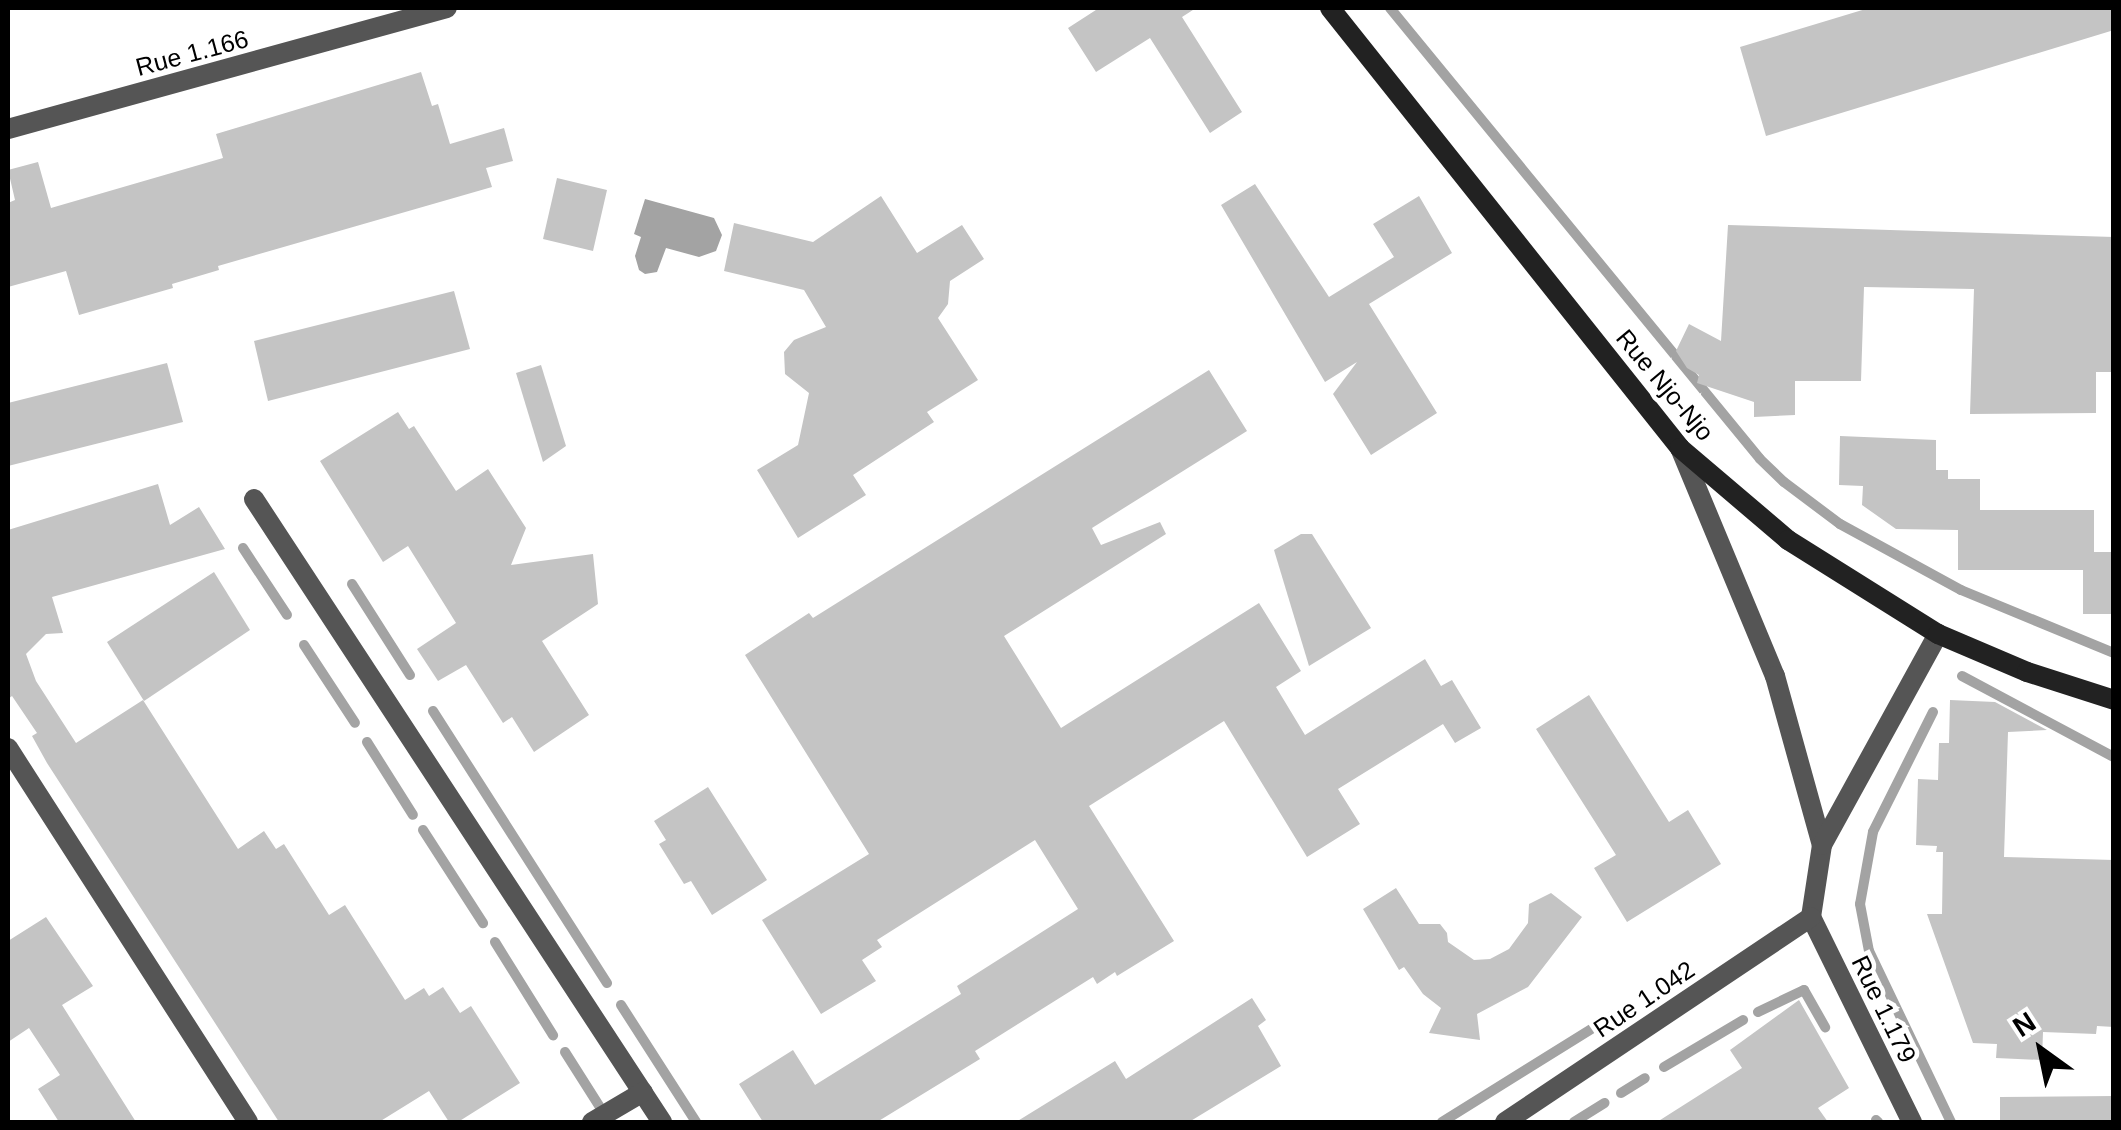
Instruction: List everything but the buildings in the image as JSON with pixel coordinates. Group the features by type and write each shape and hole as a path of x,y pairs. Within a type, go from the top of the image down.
{"main road":[{"name":"Rue Njo-Njo","path":"1330,8 1680,448 1788,540 1938,634 2027,672 2114,700"}],"street":[{"name":"Rue 1.166","path":"8,130 447,8"},
{"path":"1680,448 1775,676 1822,845"},
{"path":"254,499 662,1122"},
{"path":"1811,917 1822,845 1938,634"},
{"path":"8,748 248,1122"},
{"name":"Rue 1.042","path":"1505,1122 1811,917"},
{"name":"Rue 1.179","path":"1811,917 1912,1122"},
{"path":"592,1122 643,1092"}],"shaded area":[{"path":"645,199 714,218 722,235 716,251 699,257 666,248 657,272 645,274 639,270 635,256 641,237 634,234"}],"waterway":[{"path":"1390,8 1760,459 1784,482 1840,524 1961,590 2114,653"},
{"path":"243,548 287,615"},
{"path":"352,584 410,675"},
{"path":"304,645 355,723"},
{"path":"1962,676 2114,757"},
{"path":"433,711 607,983"},
{"path":"1933,712 1873,832 1860,904 1869,951 1951,1122"},
{"path":"367,742 413,815"},
{"path":"423,830 483,923"},
{"path":"495,942 553,1035"},
{"path":"1758,1012 1804,990 1825,1027"},
{"path":"621,1005 696,1122"},
{"path":"1442,1122 1628,1006"},
{"path":"1664,1067 1743,1020"},
{"path":"565,1052 605,1115"},
{"path":"1621,1093 1645,1078"},
{"path":"1574,1122 1605,1103"}]}
